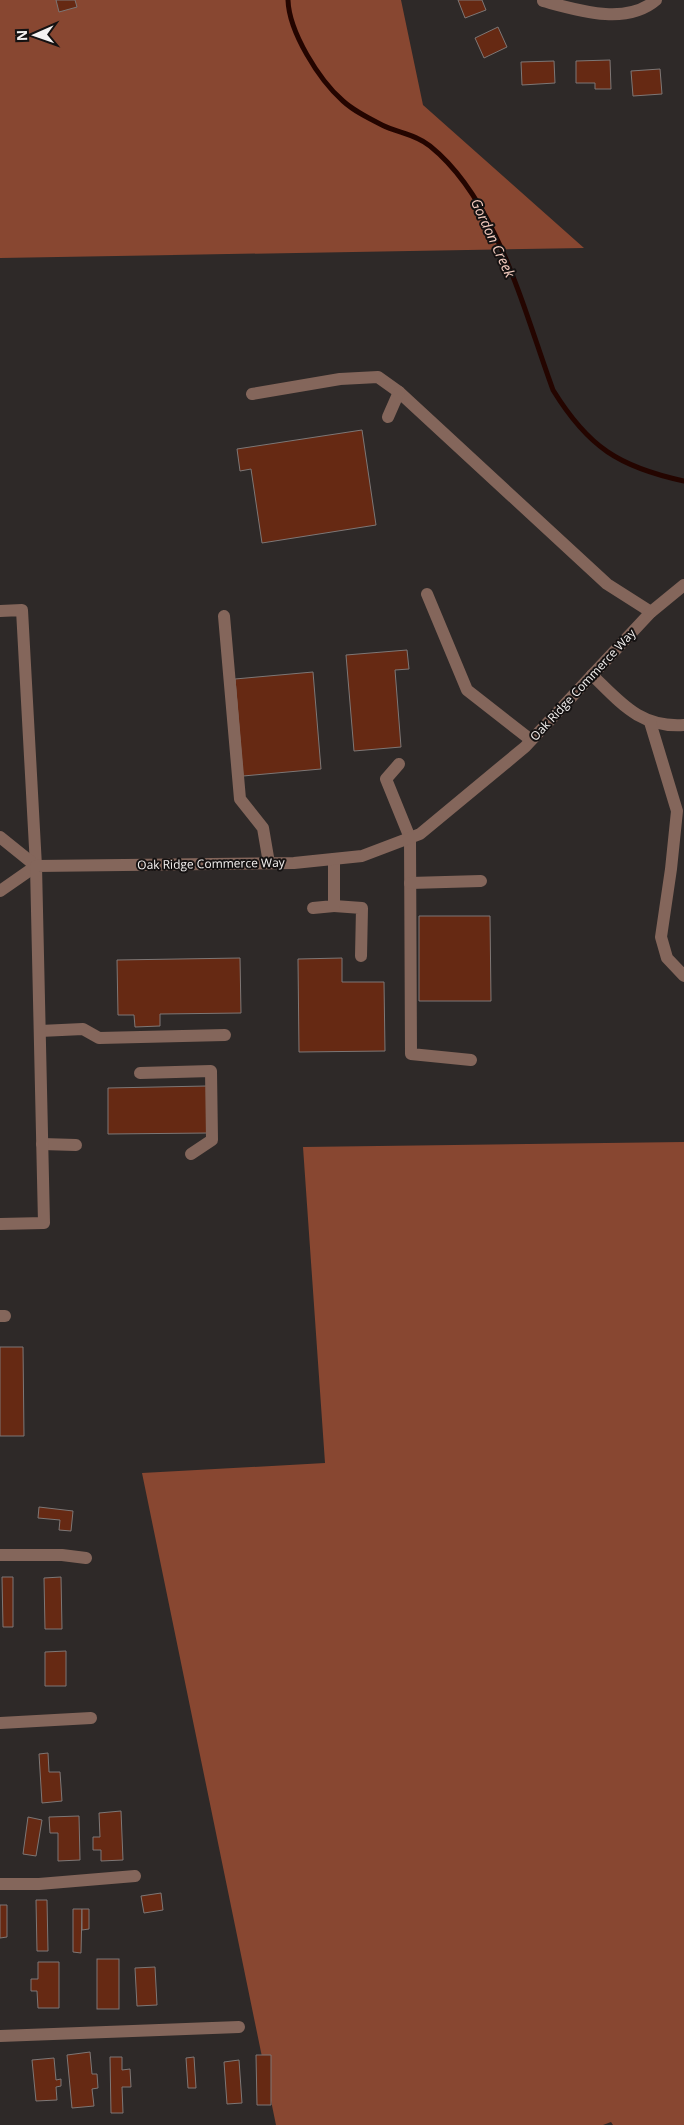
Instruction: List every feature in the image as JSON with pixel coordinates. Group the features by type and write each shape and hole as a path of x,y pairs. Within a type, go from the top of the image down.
{"street":[{"path":"542,1 607,14 645,10 656,0"},
{"path":"252,394 340,379 378,377 399,392 607,584 652,612"},
{"path":"388,417 399,392"},
{"name":"Oak Ridge Commerce Way","path":"36,866 269,863 334,859 362,856 420,834 531,740 652,612 684,585"},
{"path":"426,594 467,690 531,740"},
{"path":"0,611 22,610 36,866 44,1224 0,1224"},
{"path":"224,616 240,799 263,828 269,863"},
{"path":"592,675 633,713 650,722 684,725"},
{"path":"650,722 677,810 661,937 667,958 684,976"},
{"path":"399,764 386,780 410,838 411,1054 471,1060"},
{"path":"0,836 36,866"},
{"path":"334,859 334,906"},
{"path":"0,891 36,866"},
{"path":"410,883 482,881"},
{"path":"313,908 334,906 362,908 361,956"},
{"path":"40,1031 83,1029 100,1038 225,1036"},
{"path":"140,1073 210,1071 212,1140 191,1154"},
{"path":"42,1144 76,1144"},
{"path":"0,1555 62,1555 86,1558"},
{"path":"0,1723 91,1718"},
{"path":"0,1884 39,1884 135,1876"},
{"path":"0,2036 239,2027"}],"shaded area":[{"path":"0,0 401,0 423,105 584,248 0,258"},
{"path":"684,1142 684,2125 613,2125 611,2122 603,2125 276,2125 142,1473 325,1463 303,1147"}],"building":[{"path":"56,0 75,0 77,7 59,12"},
{"path":"458,0 482,0 486,10 465,18"},
{"path":"498,27 507,47 484,58 475,38"},
{"path":"610,60 611,89 595,89 595,83 576,83 576,61"},
{"path":"554,61 555,83 522,85 521,62"},
{"path":"660,69 662,94 633,96 631,71"},
{"path":"362,430 376,525 262,543 251,469 240,471 237,449"},
{"path":"407,650 409,669 395,670 401,747 354,751 346,655"},
{"path":"313,672 321,769 243,776 235,679"},
{"path":"419,916 490,916 491,1001 419,1001"},
{"path":"240,958 241,1013 160,1014 160,1026 135,1027 134,1015 118,1015 117,960"},
{"path":"342,958 342,982 384,982 385,1051 299,1052 298,959"},
{"path":"207,1086 208,1133 108,1134 108,1088"},
{"path":"0,1347 23,1347 24,1436 0,1436"},
{"path":"39,1507 73,1511 71,1531 59,1530 60,1520 38,1518"},
{"path":"2,1577 13,1577 13,1627 3,1627"},
{"path":"61,1577 62,1629 45,1629 44,1578"},
{"path":"66,1651 66,1686 45,1686 45,1652"},
{"path":"48,1753 49,1772 60,1772 62,1801 42,1803 39,1754"},
{"path":"121,1811 123,1860 101,1861 101,1850 93,1850 93,1837 100,1837 99,1813"},
{"path":"79,1816 80,1860 58,1861 58,1833 50,1833 49,1817"},
{"path":"28,1817 42,1820 36,1856 23,1854"},
{"path":"161,1893 163,1910 144,1913 141,1896"},
{"path":"36,1900 47,1900 48,1951 37,1951"},
{"path":"0,1905 7,1905 7,1937 0,1938"},
{"path":"73,1909 82,1909 81,1953 73,1952"},
{"path":"82,1909 89,1909 89,1929 82,1930"},
{"path":"97,1959 119,1959 119,2009 97,2009"},
{"path":"38,1962 59,1962 59,2008 38,2008 37,1991 31,1991 31,1979 38,1979"},
{"path":"155,1967 157,2005 137,2006 135,1968"},
{"path":"90,2052 92,2074 97,2074 98,2088 92,2089 94,2106 72,2108 67,2055"},
{"path":"256,2055 271,2055 271,2105 257,2105"},
{"path":"110,2057 122,2057 122,2070 130,2069 131,2087 122,2087 123,2113 111,2113"},
{"path":"194,2057 196,2088 188,2088 186,2058"},
{"path":"54,2058 56,2080 61,2079 61,2086 56,2087 57,2100 36,2101 32,2060"},
{"path":"239,2060 242,2103 227,2104 224,2062"}],"waterway":[{"name":"Gordon Creek","path":"288,0 294,26 307,55 324,81 334,92 347,105 366,117 388,128 412,136 430,146 453,169 473,196 491,226 506,259 553,390 579,426 607,452 623,461 641,469 684,481"}]}
